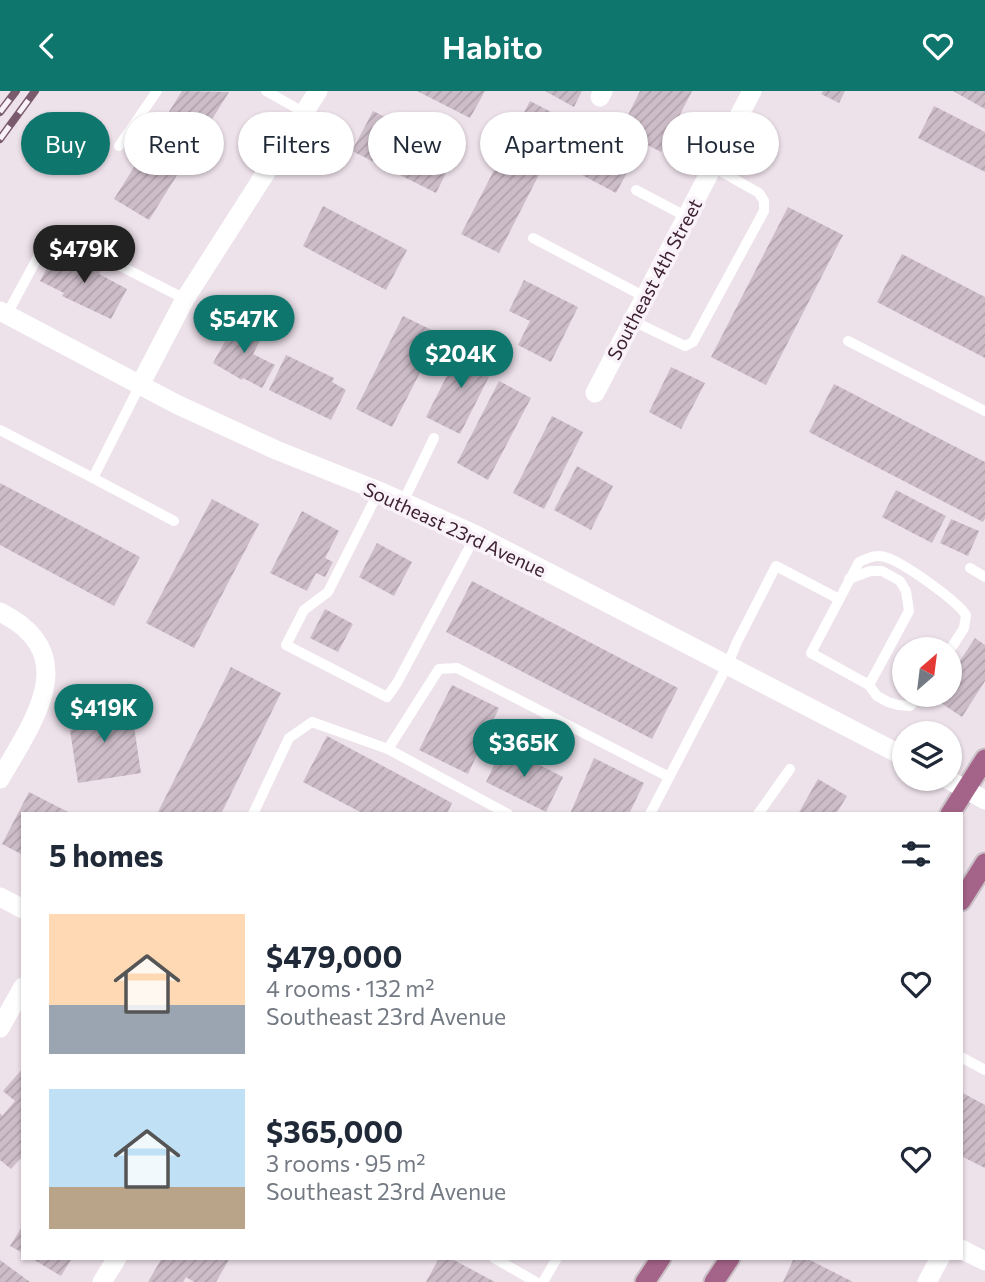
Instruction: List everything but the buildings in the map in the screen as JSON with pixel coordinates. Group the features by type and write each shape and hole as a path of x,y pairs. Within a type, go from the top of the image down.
{"main road":[{"path":"951,812 985,759"},
{"path":"963,898 985,863"},
{"path":"645,1282 660,1260"},
{"path":"714,1282 729,1260"}],"street":[{"path":"306,112 318,91"},
{"name":"Southeast 4th Street","path":"741,112 752,91"},
{"path":"140,385 185,299 265,175"},
{"name":"Southeast 4th Street","path":"595,393 709,175"},
{"name":"Southeast 23rd Avenue","path":"3,312 140,385 276,450 379,491 477,535 892,751"},
{"path":"0,612 17,620 39,646 46,680 44,698 37,714 0,779"},
{"path":"962,786 985,800"},
{"path":"0,897 21,908"},
{"path":"0,1028 21,991"},
{"path":"963,1250 985,1261"},
{"path":"102,1282 116,1260"},
{"path":"927,1282 939,1260"}],"lane":[{"path":"119,146 157,91"},
{"path":"266,91 303,112"},
{"path":"633,321 685,346 693,342 764,211 764,201 760,194 727,175"},
{"path":"636,190 687,216"},
{"path":"3,312 52,231 185,299"},
{"path":"533,238 645,297"},
{"path":"848,341 985,411"},
{"path":"93,478 140,385"},
{"path":"0,430 174,521"},
{"path":"403,502 434,438"},
{"path":"379,491 328,592 304,610 286,645 387,697 477,535"},
{"path":"892,702 877,696 869,685 811,653 859,562 871,556 886,557 958,604 966,615 964,628 958,637"},
{"path":"651,812 776,566 839,599"},
{"path":"970,568 985,577"},
{"path":"849,579 870,571 882,571 900,581 906,591 909,611 869,685"},
{"path":"388,749 439,669 457,668 669,777"},
{"path":"254,812 289,739 312,722 388,749 504,812"},
{"path":"759,812 790,769"},
{"path":"963,1058 985,1070"},
{"path":"498,1260 536,1282"},
{"path":"543,1282 556,1260"}],"railway":[{"path":"0,112 16,91"},
{"path":"0,139 35,91"}]}
